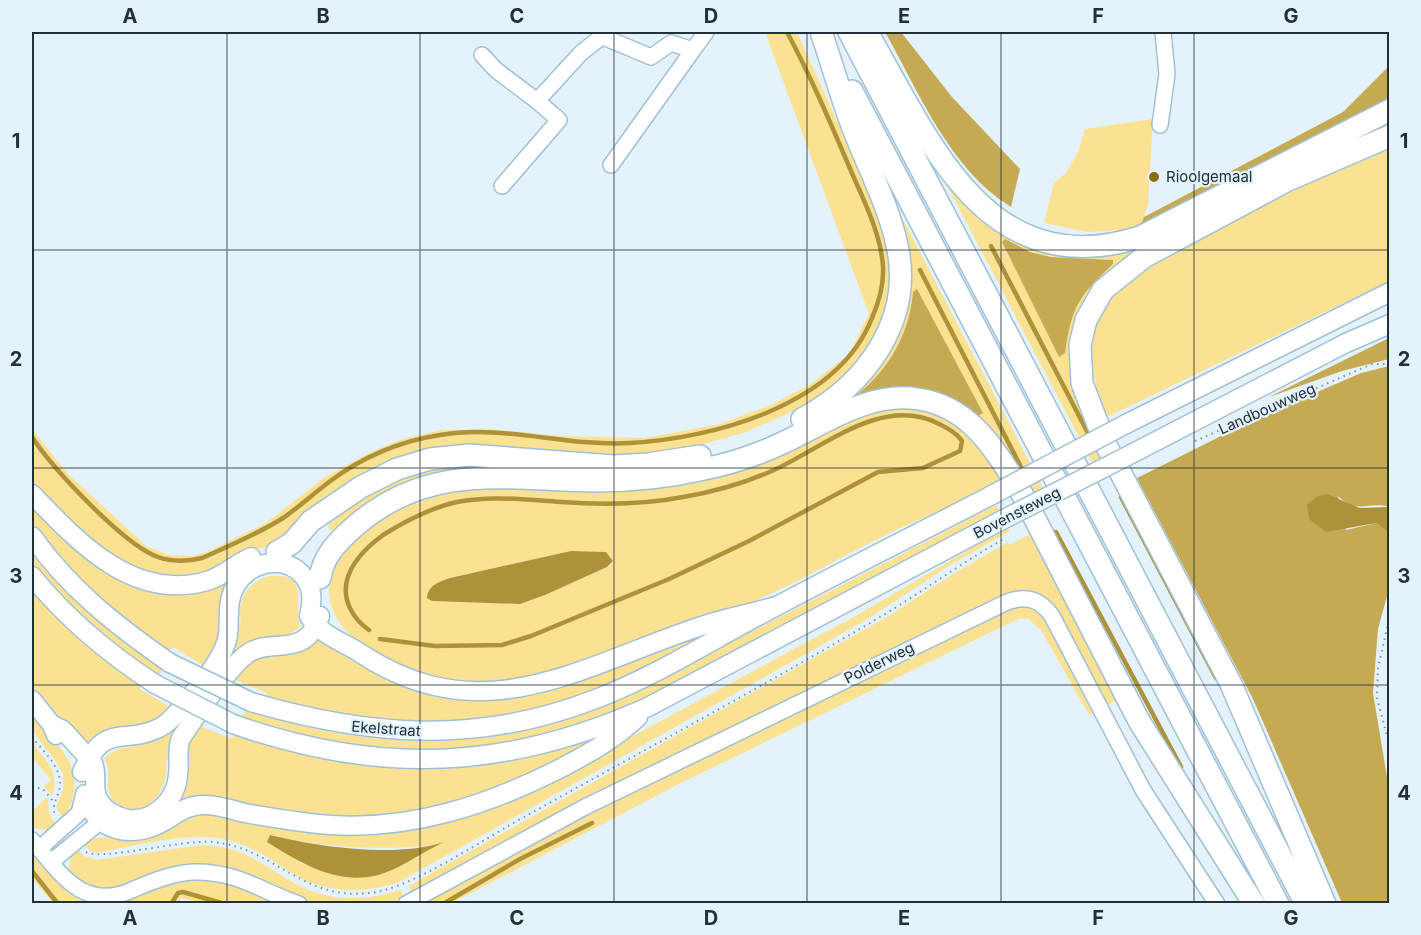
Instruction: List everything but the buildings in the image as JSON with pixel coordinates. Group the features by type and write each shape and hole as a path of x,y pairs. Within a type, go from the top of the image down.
{"highway":[{"path":"849,32 1306,903"},
{"path":"867,32 924,129 973,199 987,213 1018,233 1057,244 1078,247 1103,246 1140,237 1389,110"},
{"path":"283,557 322,522 326,513 368,483 396,469 429,459 469,455 614,466 677,460 754,440 811,414 842,394 872,362 885,340 896,310 900,282 898,246 821,33"},
{"path":"821,33 1278,903"},
{"path":"1325,903 1231,684 1106,442 1082,383 1080,345 1086,320 1103,290 1144,257 1288,180 1389,136"},
{"path":"320,578 328,555 358,524 391,501 430,484 460,478 488,476 612,481 666,477 717,466 758,453 869,403 906,398 943,405 973,424 997,452 1019,488 1139,722 1254,903"}],"main road":[{"name":"Bovensteweg","path":"776,606 1126,424 1389,292"},
{"name":"Bovensteweg","path":"648,707 1004,519 1346,343 1389,324"},
{"path":"32,494 67,531 100,558 128,576 146,582 182,585 208,581 257,554 283,557 303,560 320,578 324,599 319,618 305,638 294,645 255,650 238,663 181,738 178,746 178,780 167,803 148,816 131,819 108,818 91,810 84,794 86,765 94,750 111,738 149,732 165,725 194,692 226,644 230,598 236,583 248,571 283,557"},
{"name":"Ekelstraat","path":"32,536 87,600 122,630 170,663 251,702 299,716 367,729 430,732 506,723 560,711 613,692 776,606"},
{"path":"283,557 308,582 312,597 309,616 319,618 336,642 349,646 391,671 423,684 458,691 498,691 527,687 585,672 714,622 776,606"},
{"name":"Ekelstraat","path":"32,576 88,634 154,684 233,724 277,739 346,754 424,760 492,755 562,741 608,725 648,707"},
{"path":"32,700 52,725 56,736 80,763 96,769 94,784 110,827 130,832 152,827 183,808 203,804 289,821 333,825 384,824 434,817 474,806 521,788 618,736 648,707"}],"street":[{"path":"612,165 706,32"},
{"path":"1160,125 1167,74 1163,32"},
{"path":"537,101 581,53 602,34 651,57 671,43 693,50"},
{"path":"482,55 496,70 559,120 502,186"},
{"name":"Polderweg","path":"408,903 585,807 1006,602 1025,598 1041,603 1052,616 1143,790 1217,903"},
{"path":"84,794 79,813 35,844 79,891 98,897 112,897 148,882 193,872 219,873 246,880 298,903"},
{"path":"51,862 108,818"}],"path":[{"name":"Landbouwweg","path":"1189,444 1372,364 1389,364"},
{"path":"1389,615 1378,668 1377,698 1389,747"},
{"path":"32,737 57,768 60,785 54,802 43,789 32,787"}],"shaded area":[{"path":"765,32 797,32 872,199 885,235 891,278 883,320 859,362 831,389 800,408 746,432 694,447 612,455 453,447 272,546 253,550 216,571 169,580 125,569 32,489 32,429 67,473 146,546 169,555 192,556 207,552 266,523 325,477 371,452 403,439 441,430 491,429 561,436 645,438 720,424 771,405 811,384 849,354 869,314"},
{"path":"885,32 901,32 952,97 1020,169 1011,207 989,191 953,151 924,104"},
{"path":"1389,66 1389,102 1139,229 1144,217 1343,112"},
{"path":"1153,119 1148,205 1139,229 1088,232 1044,223 1054,183 1066,173 1078,152 1085,129"},
{"path":"1389,150 1389,281 1107,417 1093,371 1092,348 1099,314 1117,289 1136,273 1158,260 1249,213"},
{"path":"940,172 984,221 1018,243 1059,254 1137,252 1076,335 1103,456 1092,462","holes":["1002,242 1043,255 1107,259 1072,312 1065,353 1059,357"]},
{"path":"887,189 1043,488 1030,495 1010,462 987,431 958,407 921,394 897,393 848,405 753,449 730,458 697,466 646,474 612,476 522,473 458,475 429,481 399,492 369,510 337,536 327,526 352,505 378,489 407,476 438,467 513,463 638,470 673,466 708,460 743,450 809,421 839,400 864,376 885,347 900,314 905,297 906,268 899,234 885,191","holes":["917,289 982,413 977,416 963,405 936,392 892,391 860,399 857,395 879,373 896,349 907,322 913,292"]},
{"path":"1005,239 1030,252 1051,257 1113,260 1113,264 1078,303 1065,353 1059,357 1002,242"},
{"path":"917,289 983,413 978,416 949,397 935,393 908,391 860,399 857,395 869,385 896,349 907,322 913,292"},
{"path":"1389,338 1389,359 1342,371 1269,397"},
{"path":"1389,366 1389,507 1351,505 1338,496 1346,530 1376,523 1389,533 1389,589 1378,629 1373,693 1389,789 1389,903 1342,903 1253,699 1137,478 1257,418 1361,373"},
{"path":"901,408 920,410 950,421 962,429 982,451 1002,480 751,603 537,681 484,683 464,681 443,678 404,666 385,658 356,640 341,624 331,605 329,583 334,561 339,552 378,520 430,496 461,488 477,487 603,492 650,490 681,485 712,479 736,471 830,430 877,413","holes":["571,551 606,552 613,561 610,566 520,604 432,601 427,595 435,584 450,578"]},
{"path":"1327,494 1360,508 1389,507 1389,533 1376,523 1326,532 1309,519 1307,505 1316,497"},
{"path":"32,502 127,580 234,575 214,652 204,666 173,647 169,652 91,592 67,567 32,523"},
{"path":"996,505 1001,513 646,699 561,732 493,747 406,752 316,740 241,718 247,710 333,733 378,739 422,741 511,734 554,724 597,709 657,681"},
{"path":"1008,527 1010,531 947,567 868,619 397,883 356,890 317,885 304,880 251,848 223,839 191,837 96,853 89,850 83,843 95,838 151,829 204,811 377,829 570,770 859,614","holes":["270,835 291,840 354,847 396,848 438,845 338,876 301,863"]},
{"path":"1031,534 1117,700 1105,706 1035,595 411,894 409,886 892,614 953,574 1008,542 1009,545"},
{"path":"32,551 94,617 163,669 158,676 106,638 75,610 32,562"},
{"path":"571,551 606,552 613,561 607,567 520,604 432,601 427,598 432,587 450,578"},
{"path":"270,576 284,576 297,586 298,620 301,627 286,636 268,637 267,641 233,659 228,655 236,642 237,625 241,623 242,600 249,588"},
{"path":"32,589 118,669 141,686 140,689 170,707 164,714 145,726 88,749 32,687"},
{"path":"1016,602 1042,610 1097,711 1089,715 1041,630 1028,619 1020,618 677,785 452,903 417,904 513,849"},
{"path":"718,626 720,631 618,682 539,709 470,722 370,722 265,698 267,693 233,679 251,662 293,652 318,634 352,659 395,684 435,697 479,698"},
{"path":"32,714 62,751 74,774 75,787 72,802 64,820 56,807 63,790 63,774 32,731"},
{"path":"198,725 232,739 235,734 298,753 331,760 363,765 429,769 462,768 511,761 618,733 467,804 360,820 175,806 188,740"},
{"path":"172,727 177,730 170,744 170,760 166,761 165,781 155,799 139,809 129,809 119,805 113,800 108,789 108,770 104,758 117,749 136,746 137,742 158,739"},
{"path":"32,743 53,773 52,796 44,786 51,780 32,757"},
{"path":"48,797 49,813 57,826 47,830 32,828 32,811"},
{"path":"270,835 334,847 381,850 425,847 444,842 383,874 359,878 331,874 304,864 267,842"},
{"path":"202,845 244,854 288,880 314,892 351,898 376,896 401,890 404,897 391,903 313,903 230,871 103,890 87,886 69,870 71,856 77,848 84,856 97,860"},
{"path":"32,850 67,892 84,903 53,903 32,878"},
{"path":"213,877 287,903 201,903 181,898 178,903 114,904 167,881"}],"waterway":[{"path":"32,437 55,467 105,519 123,534 153,555 164,559 184,561 202,558 264,529 283,518 354,465 410,442 464,432 606,443 663,440 699,434 735,424 770,411 803,394 832,374 855,348 877,306 882,287 883,267 879,242 866,206 787,32"},
{"path":"991,246 1091,439"},
{"path":"920,270 1024,473"},
{"path":"369,630 350,608 346,595 349,573 366,549 383,535 437,508 457,502 483,499 622,504 695,495 763,475 852,428 895,416 916,416 937,423 954,432 962,441 960,451 923,468 878,472 749,541 669,579 531,636 502,645 435,646 380,639"},
{"path":"1121,497 1216,678"},
{"path":"1056,532 1181,767"},
{"path":"443,904 520,859 592,823"},
{"path":"32,871 58,904"},
{"path":"171,904 178,893 183,892 225,904"}],"place":[{"name":"Rioolgemaal","path":"1154,177"}]}
